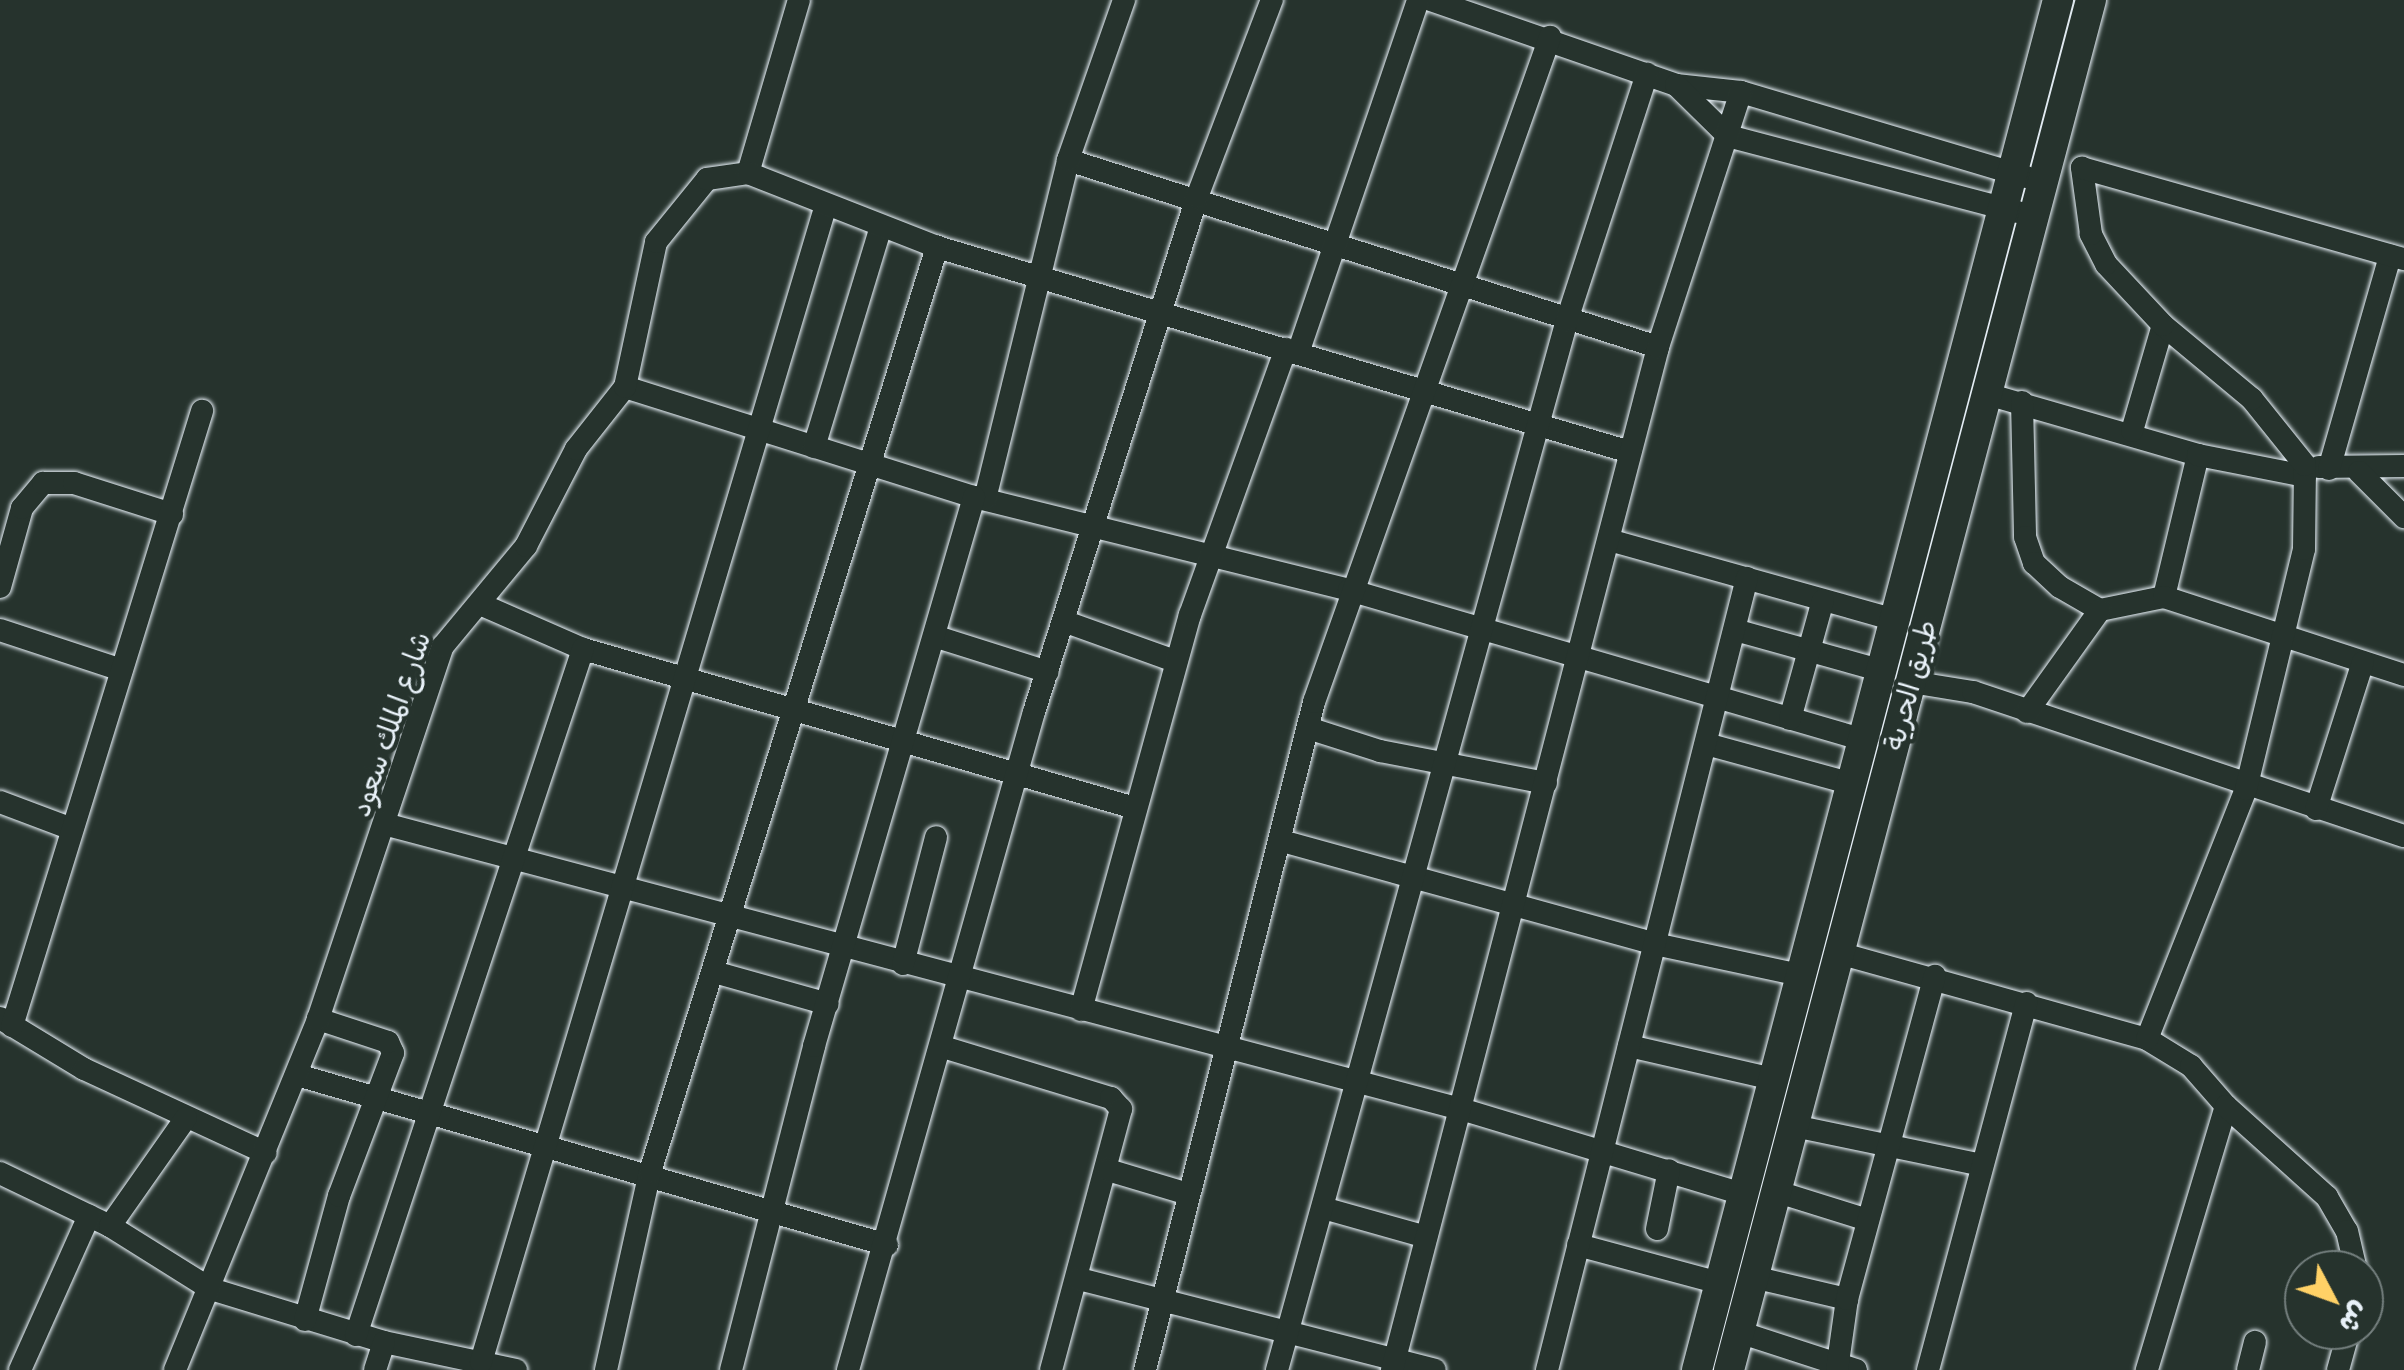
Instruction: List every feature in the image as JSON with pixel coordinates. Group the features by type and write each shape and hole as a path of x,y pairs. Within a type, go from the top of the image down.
{"main road":[{"name":"طريق الحرية","path":"1697,1370 1999,208 2058,0"},
{"name":"طريق الحرية","path":"1729,1370 2091,0"}],"street":[{"path":"799,0 748,173 937,247 1162,307 1539,428 1630,452"},
{"path":"731,1370 828,1004 980,498 1068,160 1124,0"},
{"path":"848,1370 1093,526 1198,197 1272,0"},
{"path":"1081,1010 1175,662 1212,553 1334,244 1418,0"},
{"path":"1432,0 1550,37 1676,85 1741,92 2011,172 2082,168 2397,257 2329,468"},
{"path":"1145,1370 1308,728 1349,590 1550,37"},
{"path":"1278,1370 1484,634 1566,320 1647,74"},
{"path":"1676,85 1728,136 2034,216"},
{"path":"1394,1364 1658,347 1741,92"},
{"path":"1068,160 1198,197 1461,289 1658,347"},
{"path":"2082,168 2100,255 2163,326 2252,398 2305,471 2304,550 2286,639 2246,789 2147,1039"},
{"name":"شارع الملك سعود","path":"174,1370 212,1289 318,1019 388,825 444,646 526,546 576,449 625,387 640,286 672,213 707,179 748,173"},
{"path":"481,1362 540,1143 620,887 755,426 826,205"},
{"path":"814,447 881,228"},
{"path":"606,1370 650,1172 937,247"},
{"path":"2132,431 2163,326"},
{"path":"625,387 980,498 1349,590 1484,634 1861,739"},
{"path":"1988,394 2132,431 2198,455 2305,471 2329,468 2359,472 2404,466"},
{"path":"2022,402 2028,549 2041,573 2100,610"},
{"path":"202,411 6,1022 186,1118 266,1154"},
{"path":"2164,597 2198,455"},
{"path":"2359,472 2404,517"},
{"path":"0,588 22,508 43,483 74,483 172,514"},
{"path":"1610,540 1892,619"},
{"path":"1548,1370 1655,944 1710,746 1748,578"},
{"path":"2027,712 2100,610 2164,597 2404,675"},
{"path":"1790,719 1822,600"},
{"path":"480,604 583,649 909,739 1135,808"},
{"path":"1066,622 1175,662"},
{"path":"0,630 122,670"},
{"path":"1735,630 1879,670"},
{"path":"938,637 1048,672"},
{"path":"356,1335 434,1115 583,649"},
{"path":"2316,809 2363,662"},
{"path":"1911,682 1972,692 2246,789 2404,836"},
{"path":"1308,728 1546,784"},
{"path":"1710,746 1849,783"},
{"path":"0,802 69,828"},
{"path":"388,825 514,855 845,951 1461,1109 1744,1194"},
{"path":"903,964 936,837"},
{"path":"1282,841 1418,874 1655,944 1800,975"},
{"path":"1838,953 1935,976 2147,1039 2191,1066 2226,1106 2327,1197 2347,1231 2351,1250"},
{"path":"714,972 828,1004"},
{"path":"1739,1332 1843,1369 1848,1299 1935,976"},
{"path":"1928,1370 2026,1003"},
{"path":"305,1320 391,1046 318,1019"},
{"path":"1629,1046 1773,1079"},
{"path":"943,1047 1115,1100 1122,1114 1052,1370"},
{"path":"297,1075 650,1172 887,1245"},
{"path":"2147,1370 2226,1106"},
{"path":"20,1370 100,1221 186,1118"},
{"path":"1794,1126 1890,1152 1982,1165"},
{"path":"1108,1170 1188,1194"},
{"path":"1657,1230 1669,1170"},
{"path":"0,1173 100,1221 212,1289 356,1335 516,1370"},
{"path":"1778,1192 1868,1220"},
{"path":"1323,1208 1426,1237"},
{"path":"1578,1245 1720,1283"},
{"path":"1754,1277 1848,1299"},
{"path":"1080,1278 1287,1330 1394,1364 1435,1370"},
{"path":"374,1370 384,1342"},
{"path":"2248,1370 2255,1342"}]}
